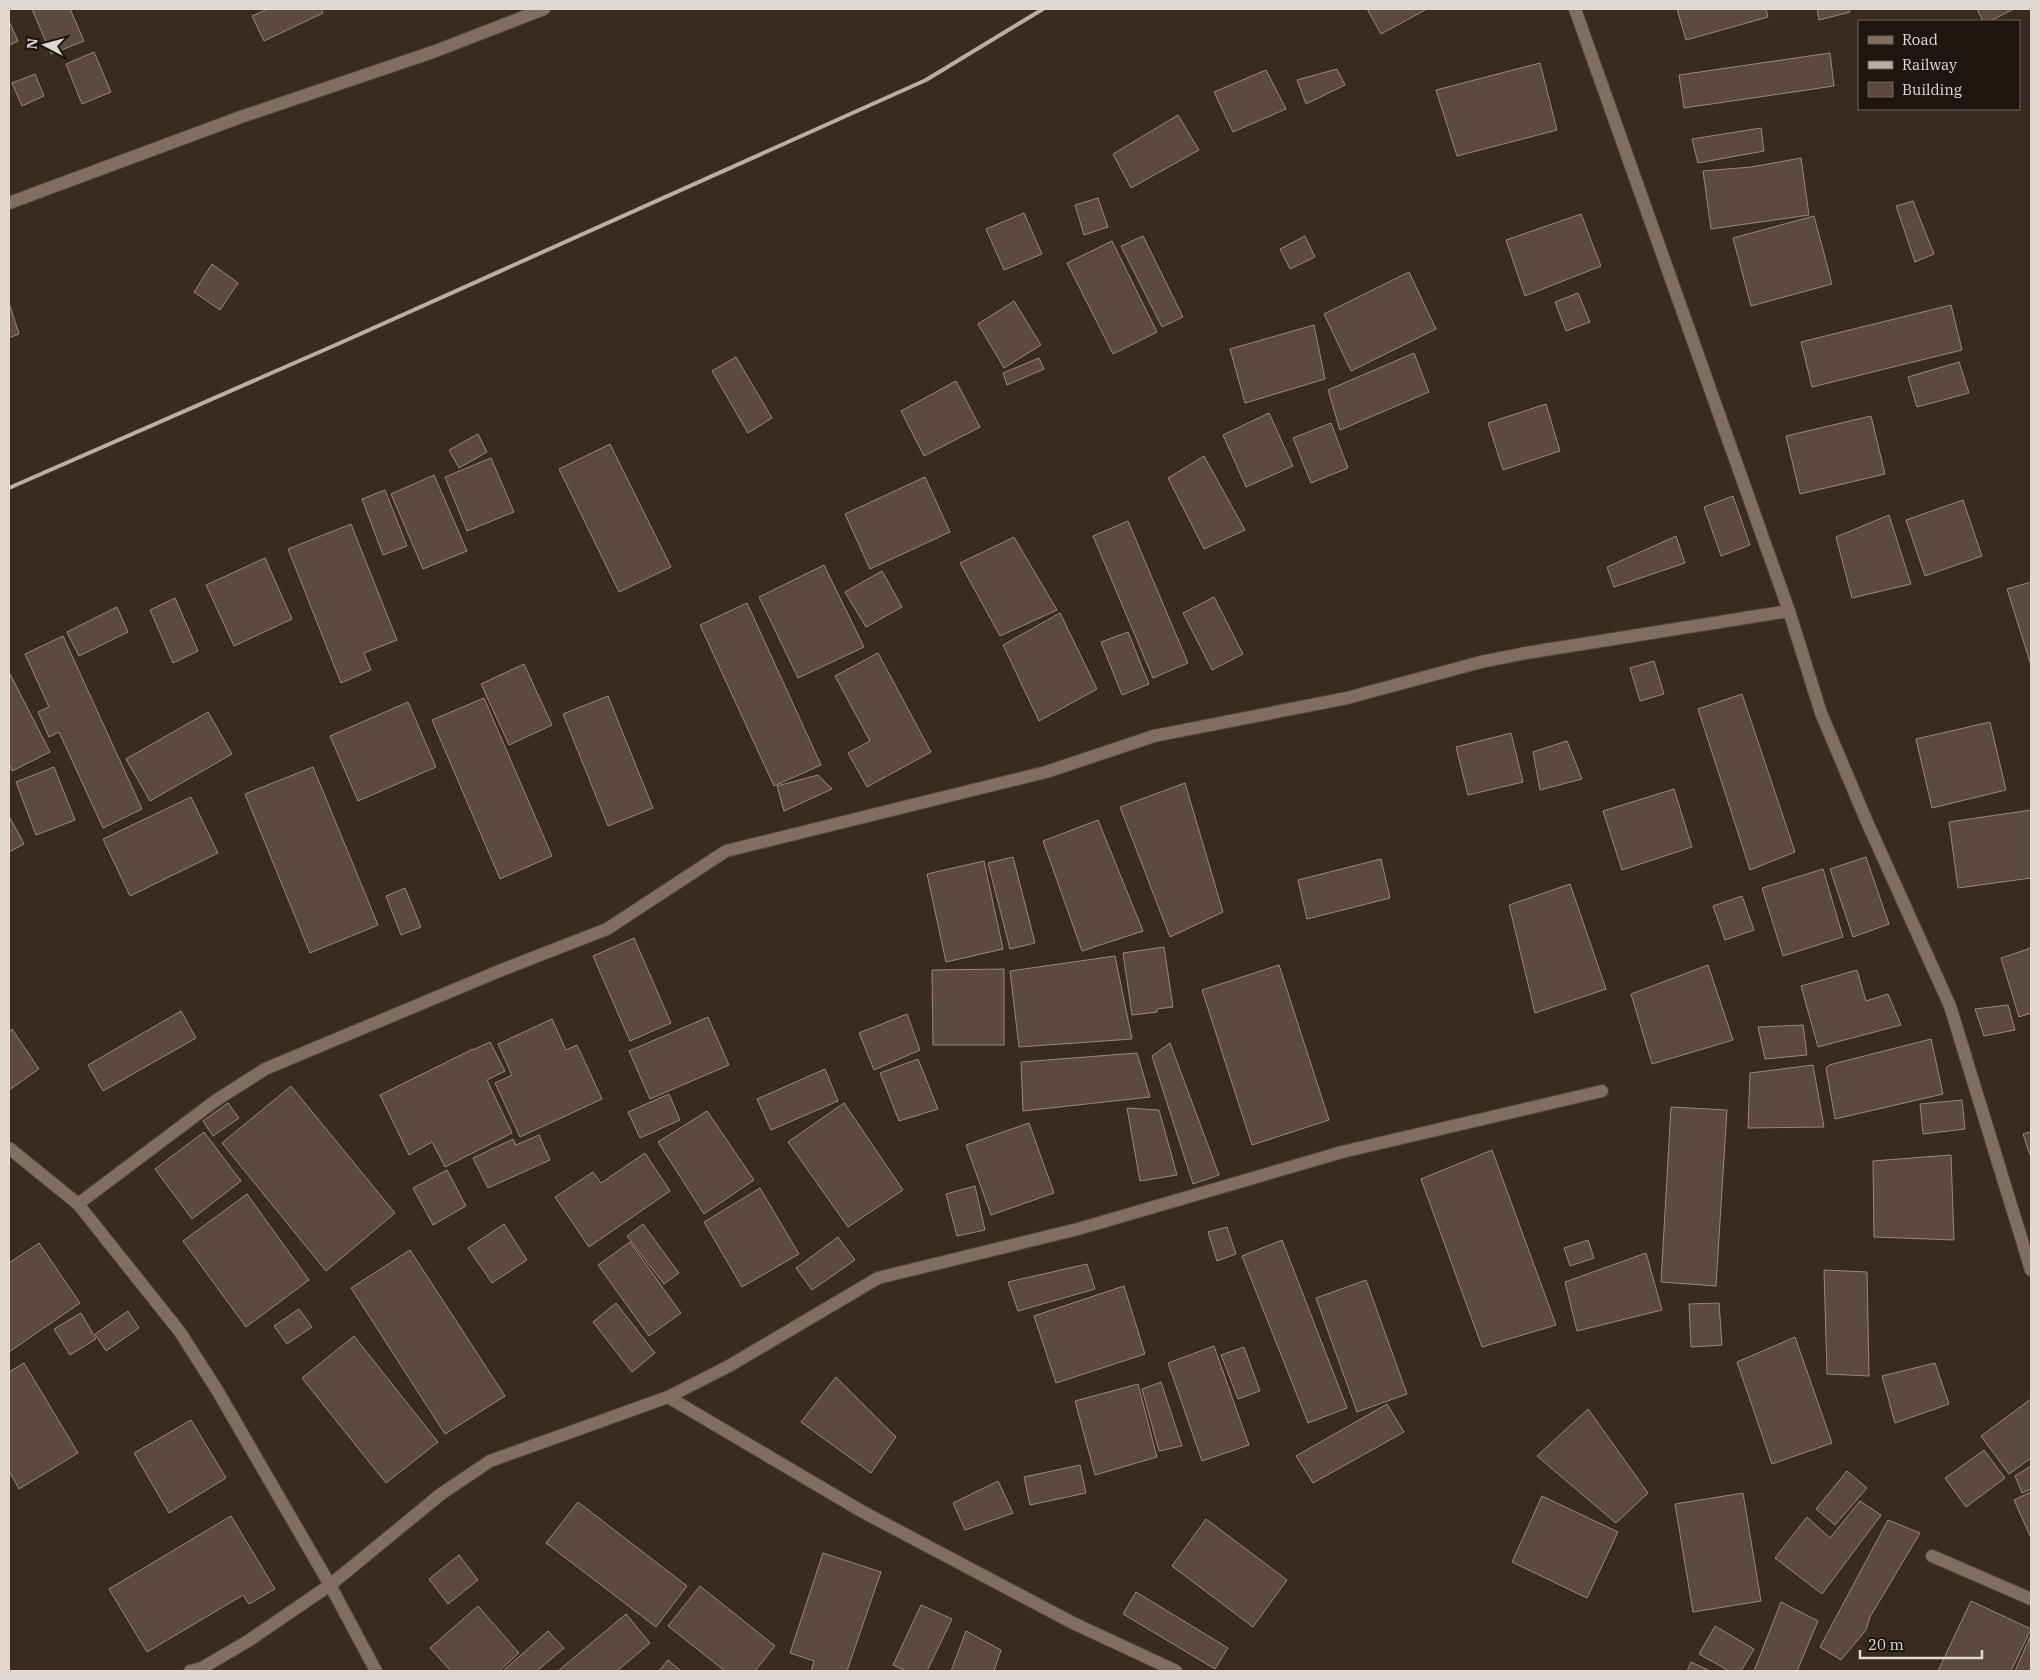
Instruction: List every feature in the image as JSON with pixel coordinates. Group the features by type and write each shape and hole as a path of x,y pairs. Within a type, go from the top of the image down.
{"street":[{"path":"9,202 238,118 434,52 544,9"},
{"path":"1575,9 1788,611 1821,713 1867,822 1950,1006 2031,1270"},
{"path":"78,1204 215,1100 265,1069 504,969 607,929 726,851 1046,772 1154,736 1347,698 1481,662 1526,653 1788,611"},
{"path":"190,1671 202,1668 248,1641 330,1585 441,1494 490,1461 668,1397 729,1366 878,1278 1078,1229 1342,1152 1602,1090"},
{"path":"9,1148 78,1204 180,1332 217,1390 330,1585 376,1671"},
{"path":"668,1397 863,1512 1073,1622 1176,1671"},
{"path":"1932,1556 2031,1599"}],"building":[{"path":"32,9 70,9 84,41 51,54"},
{"path":"268,9 321,9 323,13 264,41 252,16"},
{"path":"1367,9 1427,9 1381,34"},
{"path":"1677,9 1766,9 1768,17 1686,40"},
{"path":"1817,9 1849,9 1850,12 1819,20"},
{"path":"1977,9 2014,9 1992,20 1982,20"},
{"path":"9,21 18,41 9,45"},
{"path":"94,52 111,92 82,104 66,64"},
{"path":"1830,53 1834,86 1684,108 1679,75"},
{"path":"1540,63 1557,130 1457,156 1436,90"},
{"path":"1337,69 1345,85 1306,104 1297,80"},
{"path":"1266,70 1286,109 1233,132 1214,92"},
{"path":"35,74 44,96 22,106 12,83"},
{"path":"1178,115 1199,150 1131,188 1113,154"},
{"path":"1761,128 1764,151 1698,163 1692,139"},
{"path":"1801,158 1809,215 1711,229 1703,171 1751,167"},
{"path":"1098,198 1108,227 1084,235 1075,205"},
{"path":"1913,201 1934,254 1915,262 1896,206"},
{"path":"1024,213 1042,254 1004,270 986,229"},
{"path":"1581,214 1601,266 1525,296 1506,240"},
{"path":"1814,216 1832,284 1751,306 1733,238"},
{"path":"1143,236 1183,317 1162,327 1121,246"},
{"path":"1305,236 1315,257 1290,269 1280,249"},
{"path":"1112,241 1157,332 1113,354 1067,263"},
{"path":"212,264 238,283 220,310 194,292"},
{"path":"1409,272 1436,329 1351,371 1324,314"},
{"path":"1578,293 1590,322 1566,331 1555,302"},
{"path":"1014,301 1041,345 1004,368 978,324"},
{"path":"9,303 19,334 9,338"},
{"path":"1951,305 1962,350 1812,387 1801,342"},
{"path":"1314,325 1325,379 1245,403 1230,349"},
{"path":"1414,353 1429,392 1340,430 1328,390"},
{"path":"736,357 772,418 748,433 712,371"},
{"path":"1039,358 1044,369 1007,385 1003,373"},
{"path":"1959,362 1969,393 1917,407 1908,377"},
{"path":"956,381 980,427 924,456 901,411"},
{"path":"1546,404 1560,451 1503,470 1488,423"},
{"path":"1269,413 1293,466 1246,487 1223,435"},
{"path":"1871,416 1885,474 1800,494 1786,436"},
{"path":"1331,423 1348,468 1311,483 1293,438"},
{"path":"478,434 487,452 459,468 449,450"},
{"path":"610,444 671,567 619,592 559,469"},
{"path":"1204,456 1245,530 1204,549 1168,478"},
{"path":"491,458 514,512 467,531 445,477"},
{"path":"434,475 467,551 423,569 391,494"},
{"path":"925,477 950,532 870,569 845,514"},
{"path":"385,490 407,546 383,555 362,499"},
{"path":"1733,496 1750,545 1721,556 1704,507"},
{"path":"1963,500 1982,556 1925,576 1906,520"},
{"path":"1889,515 1911,584 1852,598 1836,537"},
{"path":"1128,521 1188,663 1153,678 1093,536"},
{"path":"351,524 397,640 364,653 371,670 341,683 288,549"},
{"path":"1676,536 1685,563 1614,587 1607,567"},
{"path":"1014,537 1057,610 1000,636 960,563"},
{"path":"265,558 292,619 234,646 206,585"},
{"path":"824,565 864,647 798,678 759,597"},
{"path":"882,571 902,607 866,627 845,592"},
{"path":"2031,582 2031,665 2007,589"},
{"path":"1214,597 1243,654 1212,670 1183,613"},
{"path":"175,598 198,651 173,663 150,610"},
{"path":"747,603 821,765 774,786 700,625"},
{"path":"117,607 128,632 79,656 67,632"},
{"path":"1060,613 1097,689 1039,721 1003,645"},
{"path":"1128,632 1149,684 1122,695 1101,642"},
{"path":"63,636 142,809 103,828 59,732 49,737 38,712 49,707 25,654"},
{"path":"878,653 931,752 867,787 848,753 870,741 835,676"},
{"path":"1654,661 1664,694 1640,701 1630,668"},
{"path":"524,664 552,725 509,745 481,684"},
{"path":"9,672 50,752 12,771 9,764"},
{"path":"1742,694 1795,852 1750,870 1698,709"},
{"path":"608,696 653,808 608,826 563,714"},
{"path":"484,698 552,856 500,879 432,720"},
{"path":"408,702 436,767 358,801 330,736"},
{"path":"208,712 232,754 150,801 126,759"},
{"path":"1990,722 2006,790 1932,808 1916,739"},
{"path":"1511,733 1523,782 1468,795 1456,747"},
{"path":"1567,741 1582,779 1540,790 1533,752"},
{"path":"54,767 75,820 36,835 16,782"},
{"path":"313,767 378,925 310,953 245,794"},
{"path":"818,775 832,789 784,811 777,786"},
{"path":"1185,783 1223,912 1170,937 1120,807"},
{"path":"1674,789 1692,847 1622,870 1603,811"},
{"path":"191,797 218,853 130,896 103,839"},
{"path":"2031,810 2031,878 1958,888 1949,822"},
{"path":"9,816 24,844 9,852"},
{"path":"1098,820 1143,931 1082,951 1043,841"},
{"path":"1013,857 1035,943 1010,949 988,863"},
{"path":"1866,857 1889,924 1853,937 1830,869"},
{"path":"1381,859 1390,898 1307,919 1298,880"},
{"path":"984,861 1003,949 946,962 927,874"},
{"path":"1823,869 1843,937 1783,956 1762,888"},
{"path":"1570,884 1606,989 1535,1013 1509,905"},
{"path":"405,888 421,927 401,935 386,896"},
{"path":"1742,896 1754,930 1725,940 1713,906"},
{"path":"634,938 671,1023 630,1041 593,956"},
{"path":"1164,947 1173,1007 1157,1009 1157,1012 1132,1015 1123,953"},
{"path":"2031,948 2031,1013 2019,1017 2001,958"},
{"path":"1115,956 1132,1039 1019,1047 1010,971"},
{"path":"1279,965 1329,1120 1252,1145 1202,990"},
{"path":"1708,965 1733,1040 1652,1064 1631,994"},
{"path":"1004,969 1004,1045 933,1045 932,970"},
{"path":"1857,970 1866,1001 1888,994 1901,1025 1818,1047 1801,986"},
{"path":"2008,1005 2015,1030 1984,1036 1975,1009"},
{"path":"181,1011 196,1038 103,1091 88,1065"},
{"path":"907,1014 920,1050 874,1070 859,1033"},
{"path":"708,1017 729,1065 650,1099 629,1051"},
{"path":"552,1019 566,1050 577,1045 602,1099 520,1137 495,1083 512,1075 498,1044"},
{"path":"1803,1025 1807,1055 1765,1059 1758,1027"},
{"path":"12,1029 39,1069 9,1090 9,1032"},
{"path":"1931,1039 1943,1094 1835,1119 1826,1068 1829,1065"},
{"path":"490,1042 505,1071 487,1080 512,1133 445,1167 432,1142 409,1155 380,1095"},
{"path":"1170,1043 1219,1175 1193,1184 1152,1056"},
{"path":"1137,1053 1150,1097 1023,1111 1021,1062"},
{"path":"918,1059 938,1109 899,1121 880,1073"},
{"path":"1813,1065 1824,1127 1748,1128 1750,1073"},
{"path":"825,1069 838,1101 771,1130 757,1099"},
{"path":"291,1086 395,1213 326,1271 222,1143"},
{"path":"669,1094 680,1120 640,1138 628,1112"},
{"path":"1962,1100 1965,1129 1923,1134 1920,1104"},
{"path":"228,1103 239,1118 213,1136 203,1121"},
{"path":"844,1103 903,1190 848,1227 788,1142"},
{"path":"1671,1107 1727,1110 1716,1286 1661,1282"},
{"path":"1127,1108 1159,1110 1177,1175 1140,1181"},
{"path":"707,1111 754,1180 704,1214 658,1142"},
{"path":"1029,1123 1054,1193 991,1215 966,1145"},
{"path":"204,1132 241,1181 192,1219 155,1169"},
{"path":"2031,1132 2031,1155 2030,1155 2023,1134"},
{"path":"539,1135 550,1160 488,1188 473,1158 513,1139 516,1145"},
{"path":"1492,1150 1556,1325 1482,1347 1421,1179"},
{"path":"645,1153 670,1191 589,1247 555,1197 593,1172 601,1183"},
{"path":"1951,1155 1954,1240 1874,1237 1873,1161"},
{"path":"447,1170 466,1206 433,1225 413,1188"},
{"path":"975,1186 985,1230 957,1236 946,1194"},
{"path":"760,1188 799,1254 742,1287 704,1222"},
{"path":"247,1194 309,1280 246,1327 183,1241"},
{"path":"504,1224 527,1260 492,1283 468,1248"},
{"path":"643,1224 679,1273 664,1284 627,1236"},
{"path":"1227,1227 1236,1254 1217,1261 1208,1232"},
{"path":"838,1237 855,1260 812,1290 796,1268"},
{"path":"1282,1240 1347,1408 1308,1423 1242,1256"},
{"path":"1588,1240 1594,1258 1570,1266 1564,1248"},
{"path":"630,1242 681,1313 649,1336 598,1265"},
{"path":"39,1243 80,1303 9,1352 9,1263"},
{"path":"410,1250 505,1396 445,1434 351,1288"},
{"path":"1646,1253 1662,1310 1577,1331 1565,1282"},
{"path":"1087,1264 1095,1289 1018,1311 1008,1282"},
{"path":"1824,1270 1867,1272 1869,1376 1827,1374"},
{"path":"1366,1280 1407,1394 1357,1412 1316,1298"},
{"path":"1124,1286 1145,1354 1056,1383 1034,1316"},
{"path":"616,1303 655,1353 632,1372 593,1322"},
{"path":"1719,1303 1722,1345 1691,1347 1689,1304"},
{"path":"299,1309 312,1327 287,1344 274,1326"},
{"path":"128,1311 139,1328 106,1351 95,1334"},
{"path":"81,1313 96,1339 70,1355 54,1329"},
{"path":"354,1336 438,1442 386,1483 302,1378"},
{"path":"1795,1337 1832,1443 1772,1464 1737,1362"},
{"path":"1214,1346 1249,1445 1202,1461 1168,1363"},
{"path":"1244,1347 1260,1391 1238,1399 1221,1355"},
{"path":"24,1363 78,1453 19,1489 9,1471 9,1372"},
{"path":"1935,1363 1949,1404 1895,1423 1882,1376"},
{"path":"836,1377 896,1437 871,1473 801,1422"},
{"path":"1161,1382 1182,1446 1159,1451 1142,1389"},
{"path":"1138,1384 1157,1457 1095,1475 1075,1401"},
{"path":"2031,1399 2031,1458 2009,1474 1981,1436"},
{"path":"1387,1404 1404,1432 1313,1483 1296,1456"},
{"path":"1588,1409 1648,1493 1616,1523 1537,1456"},
{"path":"191,1420 226,1478 169,1513 134,1453"},
{"path":"1984,1450 2005,1478 1966,1507 1945,1478"},
{"path":"1080,1465 1086,1493 1030,1505 1024,1477"},
{"path":"2031,1466 2031,1489 2022,1493 2015,1476"},
{"path":"1847,1471 1867,1488 1835,1525 1816,1509"},
{"path":"998,1481 1013,1513 965,1530 953,1503"},
{"path":"2031,1492 2031,1538 2014,1500"},
{"path":"1743,1493 1761,1601 1693,1612 1675,1504"},
{"path":"1542,1496 1618,1532 1587,1598 1512,1562"},
{"path":"1860,1501 1881,1515 1822,1594 1775,1558 1807,1517 1830,1538"},
{"path":"578,1502 687,1586 656,1627 546,1543"},
{"path":"231,1516 275,1589 249,1604 243,1595 147,1652 109,1589"},
{"path":"1206,1519 1287,1580 1253,1627 1172,1566"},
{"path":"1888,1520 1920,1533 1870,1617 1866,1630 1841,1660 1820,1647"},
{"path":"823,1553 881,1572 847,1671 811,1671 814,1661 790,1653"},
{"path":"459,1555 478,1580 448,1604 429,1579"},
{"path":"700,1586 775,1646 755,1671 725,1671 668,1626"},
{"path":"1136,1592 1228,1648 1215,1669 1123,1614"},
{"path":"1971,1601 2031,1629 2011,1671 1938,1671"},
{"path":"1781,1602 1818,1621 1797,1671 1754,1671"},
{"path":"921,1605 952,1619 927,1671 906,1671 893,1665"},
{"path":"478,1606 519,1653 499,1671 451,1671 430,1648"},
{"path":"626,1614 650,1643 617,1671 558,1671"},
{"path":"1715,1626 1754,1649 1741,1671 1729,1671 1699,1654"},
{"path":"548,1631 564,1648 537,1671 503,1671"},
{"path":"966,1631 1001,1650 994,1671 951,1671"},
{"path":"2030,1637 2031,1671 2015,1671"},
{"path":"668,1660 681,1671 659,1671"},
{"path":"1691,1662 1710,1671 1687,1671"}],"railway":[{"path":"9,488 340,343 926,80 1043,9"}]}
